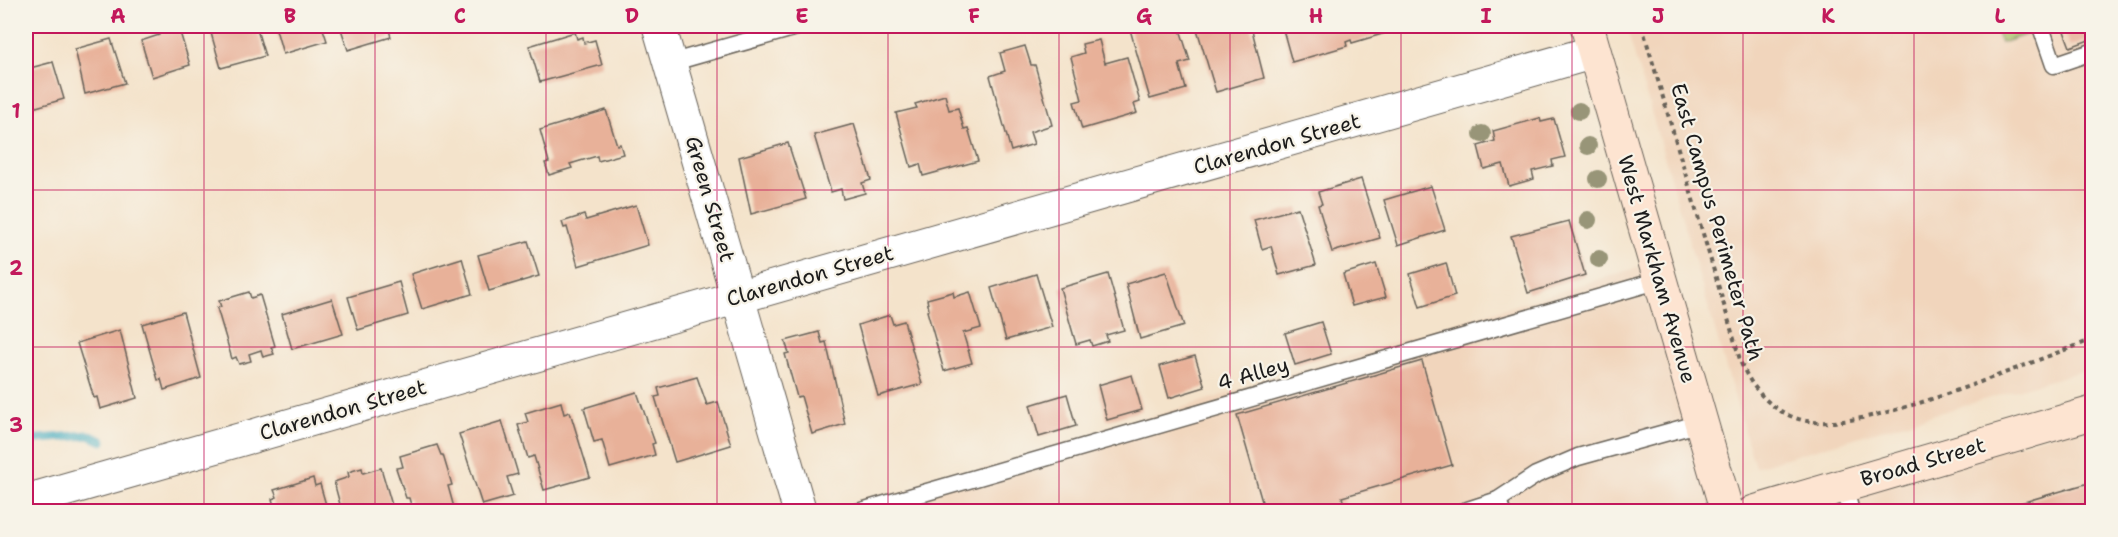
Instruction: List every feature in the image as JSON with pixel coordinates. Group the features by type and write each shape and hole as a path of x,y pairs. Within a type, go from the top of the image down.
{"street":[{"name":"Green Street","path":"659,26 800,512"},
{"name":"West Markham Avenue","path":"1591,39 1727,512"},
{"name":"Clarendon Street","path":"26,501 739,297 1591,39"},
{"name":"Broad Street","path":"1754,512 1848,498 2092,413"}],"lane":[{"path":"670,63 800,26"},
{"path":"2042,30 2054,65 2092,52"},
{"name":"4 Alley","path":"858,512 1660,280"},
{"path":"1461,512 1500,506 1536,475 1578,457 1701,423"}],"path":[{"name":"East Campus Perimeter Path","path":"1642,26 1741,363 1749,382 1764,398 1784,413 1806,421 1831,423 1884,412 2092,340"}],"shaded area":[{"path":"1626,26 2092,26 2092,368 1755,467"},
{"path":"1665,259 1739,512 843,512"},
{"path":"2092,424 2092,511 1772,511"}],"green space":[{"path":"1994,26 2051,26 2001,43"}],"building":[{"path":"209,26 256,26 265,56 221,68"},
{"path":"275,26 322,26 327,41 283,54"},
{"path":"340,26 388,26 391,37 348,50"},
{"path":"1129,26 1179,26 1190,61 1179,64 1186,89 1150,99"},
{"path":"1196,26 1251,26 1264,78 1216,92"},
{"path":"1282,26 1409,26 1352,43 1351,40 1346,42 1347,46 1292,62"},
{"path":"2062,26 2092,26 2092,39 2070,47"},
{"path":"167,27 169,32 179,29 190,65 152,77 141,41 159,35 157,30"},
{"path":"575,32 577,39 583,37 584,43 595,40 602,65 540,82 529,46"},
{"path":"111,39 125,83 85,94 75,49"},
{"path":"1099,40 1105,63 1127,57 1140,102 1134,104 1137,113 1082,129 1074,102 1082,100 1071,57 1084,53 1082,44"},
{"path":"1025,46 1031,65 1035,65 1052,125 1030,132 1034,144 1011,151 990,76 1005,71 1000,53"},
{"path":"53,62 64,99 26,110 26,64 29,63 30,68"},
{"path":"945,95 949,110 958,108 964,129 968,128 978,161 923,176 920,164 911,167 896,113 917,108 915,104"},
{"path":"606,110 617,145 620,144 623,154 598,161 597,156 570,164 572,168 549,175 545,163 549,162 540,130"},
{"path":"1540,118 1541,122 1554,119 1565,157 1552,160 1553,166 1532,171 1534,179 1509,186 1503,164 1484,169 1478,146 1495,141 1493,131"},
{"path":"854,124 871,180 862,183 865,193 843,199 841,189 831,192 814,135"},
{"path":"788,143 806,199 751,214 739,157"},
{"path":"1361,179 1380,238 1332,252 1318,205 1322,204 1318,192"},
{"path":"1431,186 1445,230 1398,245 1384,200"},
{"path":"636,205 648,245 578,266 567,227 564,228 562,222 584,215 586,220"},
{"path":"1298,208 1316,265 1279,275 1271,246 1262,249 1254,220"},
{"path":"1569,221 1585,275 1528,293 1511,236"},
{"path":"528,241 539,276 489,291 478,255"},
{"path":"462,258 472,294 422,309 411,274"},
{"path":"1446,263 1455,296 1420,307 1410,274"},
{"path":"1376,264 1386,297 1352,306 1343,274"},
{"path":"1166,272 1184,326 1140,339 1126,284"},
{"path":"1036,274 1052,327 1006,340 991,288"},
{"path":"1108,274 1124,330 1106,335 1108,341 1092,346 1090,340 1076,344 1060,288"},
{"path":"399,282 408,315 358,330 348,297"},
{"path":"249,292 251,298 260,295 275,346 271,347 274,354 263,357 261,350 249,354 251,361 239,364 236,357 232,359 217,308 221,307 219,301"},
{"path":"953,292 954,297 970,292 981,328 963,333 972,363 944,371 927,311 929,310 927,299"},
{"path":"332,299 343,334 292,349 282,314"},
{"path":"183,312 201,378 164,390 161,379 158,380 142,324"},
{"path":"890,315 893,324 904,321 922,384 878,396 858,325"},
{"path":"1321,322 1331,354 1295,365 1285,333"},
{"path":"120,330 137,398 100,409 97,397 94,398 77,343"},
{"path":"819,332 822,343 826,342 845,424 812,434 801,396 797,397 785,354 789,353 785,341"},
{"path":"1195,356 1205,387 1169,398 1160,366"},
{"path":"1422,361 1452,465 1342,497 1346,512 1265,512 1237,415"},
{"path":"1132,375 1142,410 1107,420 1098,385"},
{"path":"697,377 707,405 718,402 731,445 675,462 655,397 660,396 658,388"},
{"path":"637,392 655,443 652,444 655,455 610,468 602,440 594,442 584,408"},
{"path":"1067,394 1076,426 1039,437 1030,405"},
{"path":"561,402 564,414 570,412 590,477 544,490 534,456 528,458 518,425 528,422 525,413"},
{"path":"502,421 518,474 507,477 513,496 482,505 459,434"},
{"path":"437,445 443,455 452,485 448,486 455,511 413,512 396,468 403,467 400,456"},
{"path":"362,468 363,473 381,468 394,512 342,512 334,482 349,477 348,472"},
{"path":"313,478 315,486 320,484 328,512 276,512 272,499 277,497 274,490"},
{"path":"2092,482 2092,512 1993,512 1993,511"}],"waterway":[{"path":"26,440 89,435 102,441"}]}
